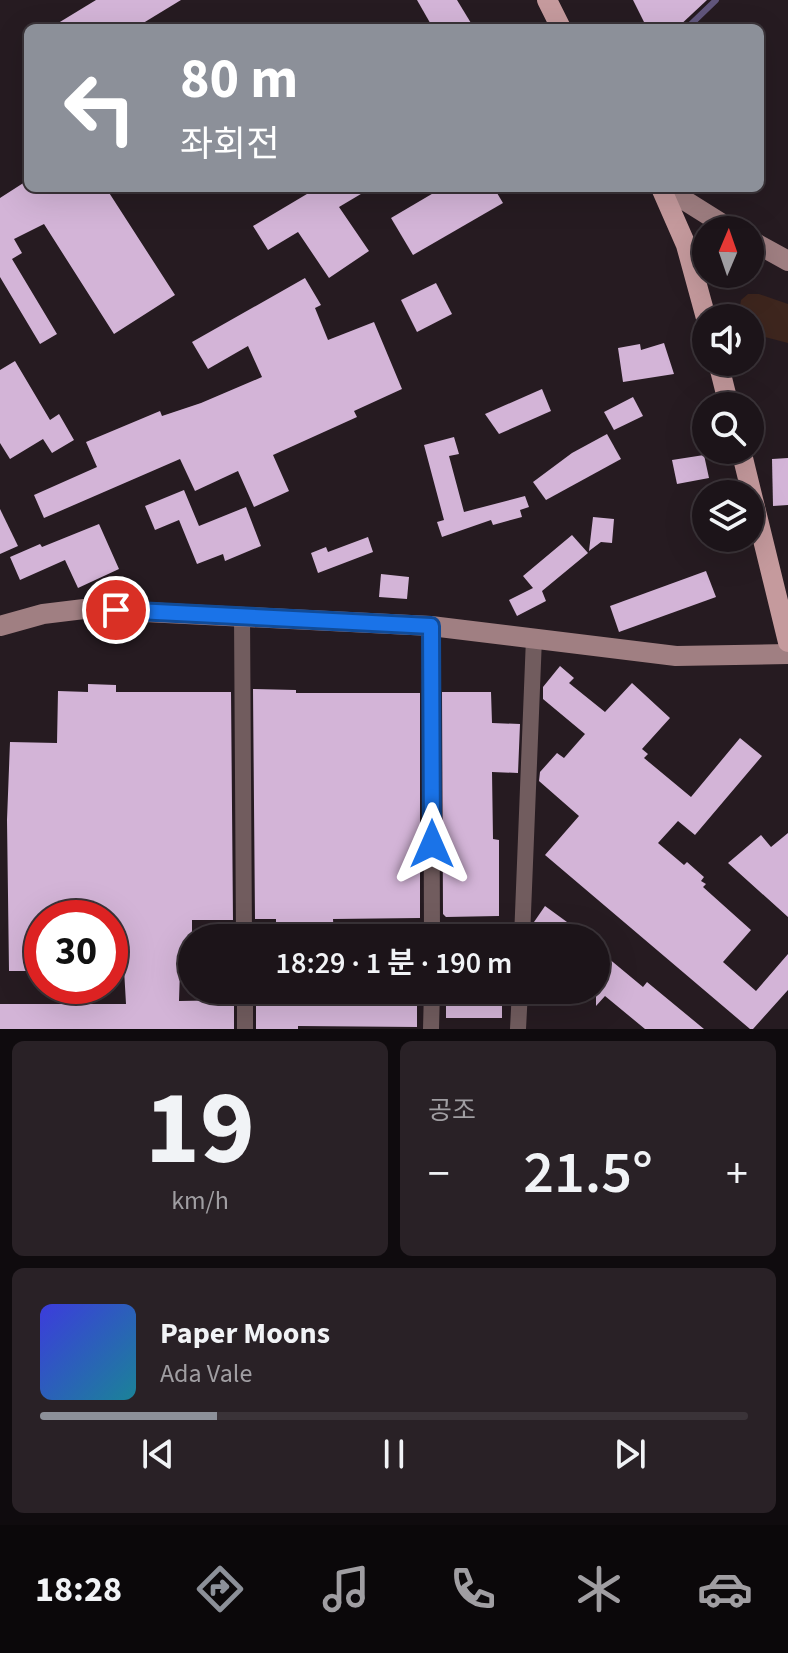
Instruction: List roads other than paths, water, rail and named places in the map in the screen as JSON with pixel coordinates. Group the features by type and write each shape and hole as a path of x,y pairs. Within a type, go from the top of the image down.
{"main road":[{"path":"547,0 559,24"},
{"path":"665,192 686,245 702,304"},
{"path":"670,192 709,216"},
{"path":"764,248 788,261"},
{"path":"744,464 788,642"},
{"path":"0,626 43,614 84,609 431,626 676,656 788,654"}],"street":[{"path":"242,615 244,924"},
{"path":"431,626 432,924"},
{"path":"523,924 534,638"},
{"path":"245,1004 245,1029"},
{"path":"431,1029 432,1004"},
{"path":"518,1029 519,1004"}],"waterway":[{"path":"691,24 716,0"}]}
